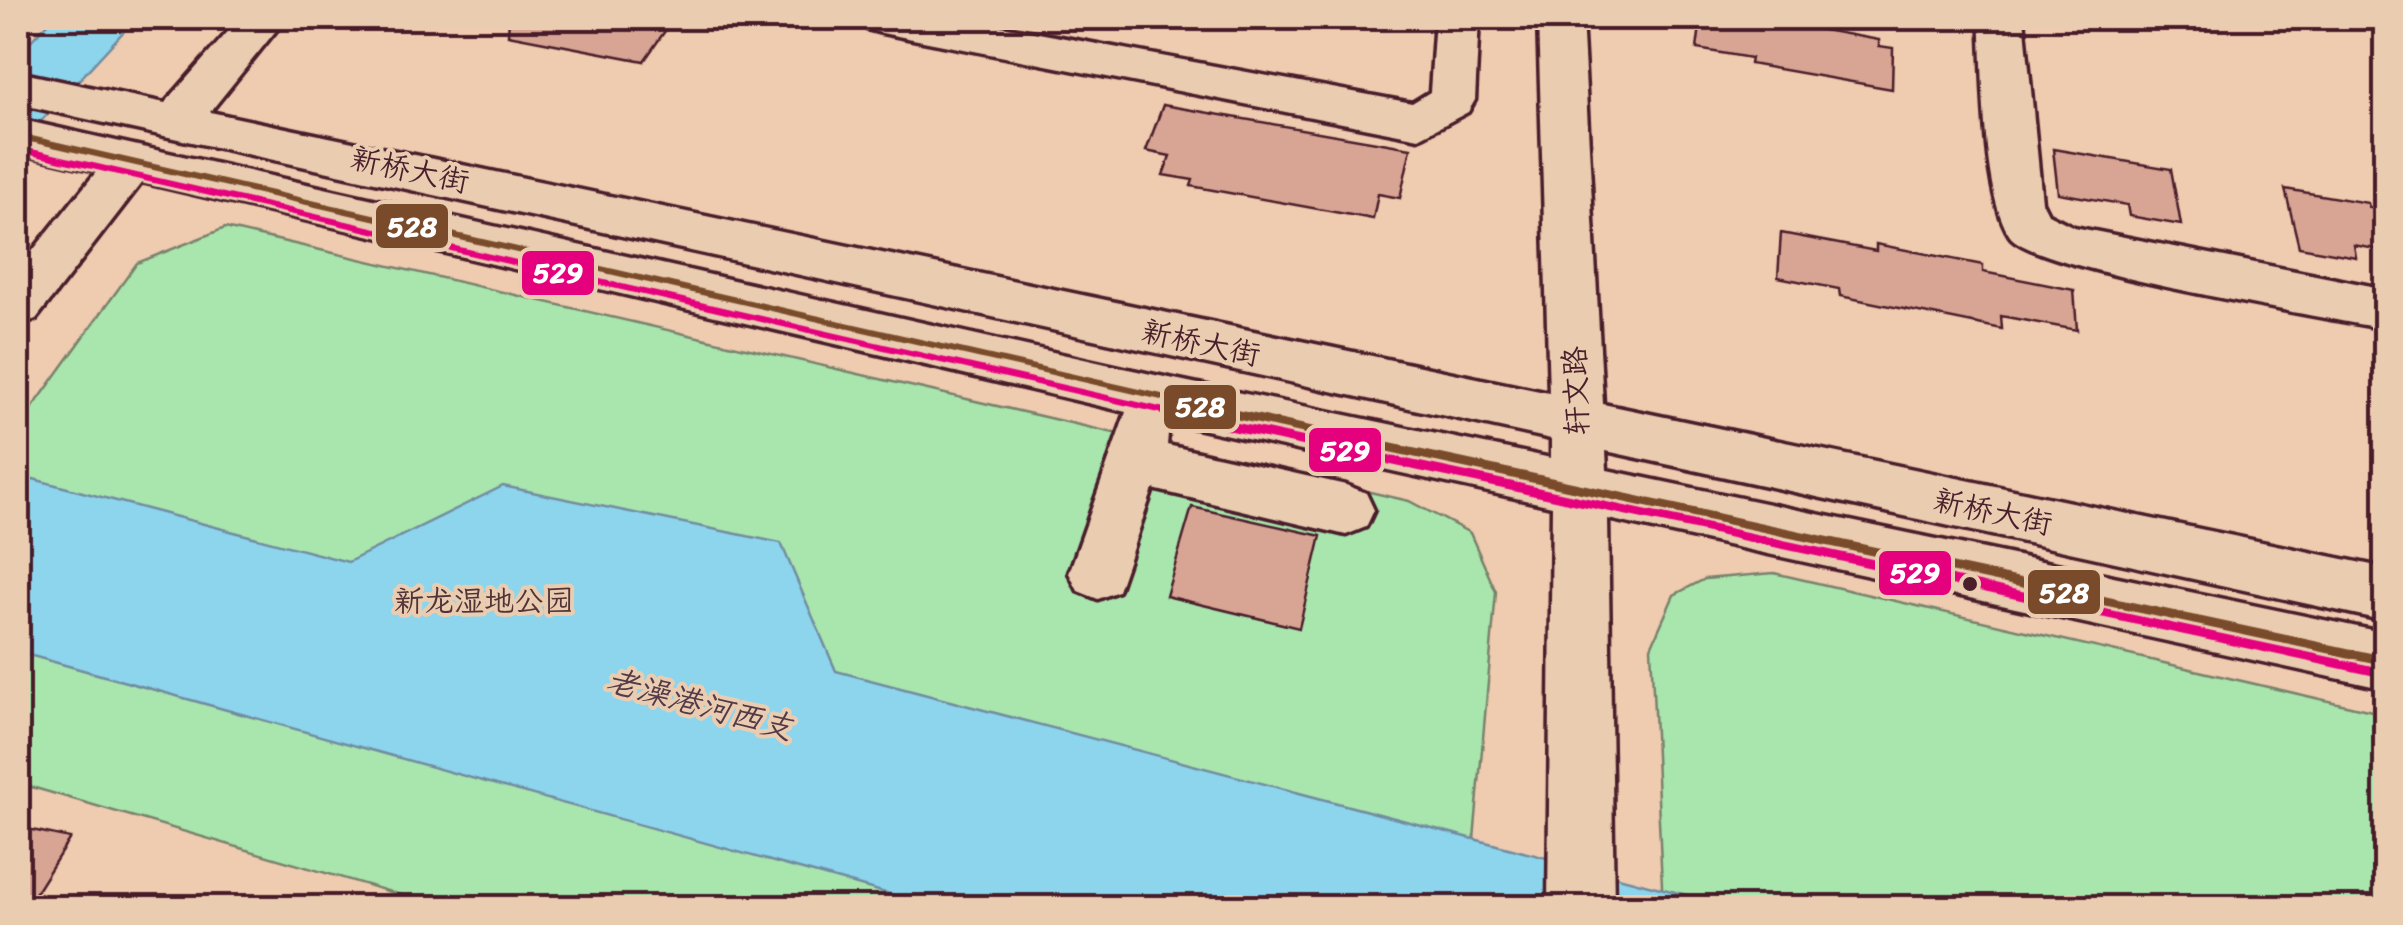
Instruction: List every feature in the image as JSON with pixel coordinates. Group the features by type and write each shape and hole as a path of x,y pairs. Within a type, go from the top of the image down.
{"street":[{"path":"178,119 264,18"},
{"path":"882,18 1419,120 1452,100 1457,18"},
{"name":"轩文路","path":"1560,18 1580,491 1581,908"},
{"path":"2002,18 2018,202 2030,226 2064,244 2386,309"},
{"name":"新桥大街","path":"35,91 1578,425 2386,595"},
{"name":"新桥大街","path":"18,136 1155,398 2386,661"},
{"path":"18,305 131,162"},
{"path":"1098,572 1155,398"},
{"path":"1134,461 1346,510"}],"green space":[{"name":"新龙湿地公园","path":"225,228 1409,501 1470,533 1496,592 1468,907 442,907 18,783 18,428 137,263"},
{"path":"1774,573 2385,714 2385,907 1663,907 1651,647 1674,595 1705,579"}],"water":[{"path":"53,18 136,18 18,146 18,54"},
{"name":"老澡港河西支","path":"18,475 348,562 503,486 781,543 836,671 1732,907 936,907 18,652"}],"building":[{"path":"509,18 674,18 644,61 508,35"},
{"path":"1701,18 1785,29 1785,23 1879,40 1879,46 1893,48 1892,89 1750,64 1751,58 1697,49"},
{"path":"1163,105 1411,148 1400,198 1378,194 1373,219 1191,186 1193,180 1163,175 1170,156 1146,151"},
{"path":"2053,149 2171,169 2181,225 2129,216 2127,205 2058,193"},
{"path":"2285,189 2368,203 2369,207 2386,210 2386,251 2354,245 2356,257 2299,247"},
{"path":"1781,233 1876,251 1876,244 1983,265 1983,272 2074,290 2077,330 2001,316 2002,329 1840,296 1839,289 1778,277"},
{"path":"1192,507 1321,536 1299,628 1166,596"},
{"path":"18,827 70,838 26,908 18,908"}],"transit line":[{"name":"528","path":"18,136 1155,397 2386,661"},
{"name":"529","path":"18,149 1152,409 2383,673"}]}
